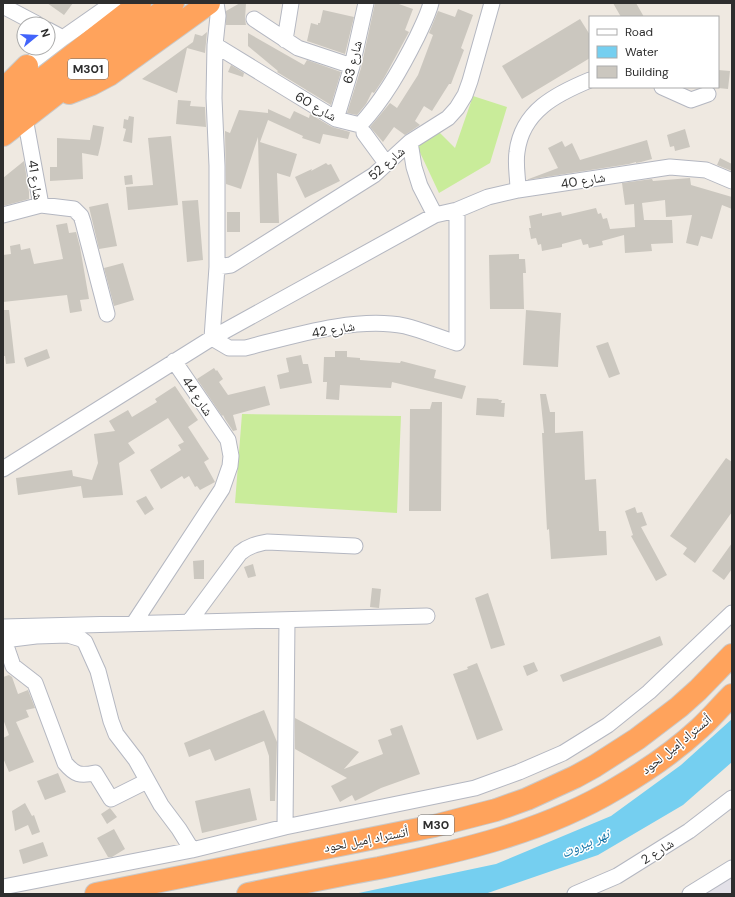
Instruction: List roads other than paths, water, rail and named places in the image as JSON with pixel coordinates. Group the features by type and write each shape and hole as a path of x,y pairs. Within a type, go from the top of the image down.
{"highway":[{"name":"M301","path":"3,109 140,3"},
{"name":"M301","path":"3,135 173,3"},
{"path":"47,101 92,84 109,75 209,3"},
{"path":"3,90 27,66"},
{"name":"أتستراد إميل لحود","path":"96,894 456,821 496,810 527,799 595,766 648,731 679,708 732,654"},
{"name":"أتستراد إميل لحود","path":"248,894 432,857 494,841 544,824 598,799 642,772 700,728 732,695"}],"street":[{"path":"3,83 113,3"},
{"path":"212,338 216,267 217,166 214,98 215,45 218,16 216,3"},
{"path":"285,40 291,3"},
{"name":"شارع 63","path":"336,119 352,66 366,3"},
{"name":"شارع 60","path":"215,45 336,119 360,125 376,108 410,50 428,13 431,3"},
{"name":"شارع 52","path":"216,267 231,265 374,175 410,142 448,118 457,108 465,95 492,3"},
{"path":"3,6 22,16"},
{"path":"254,19 298,48 352,66"},
{"path":"56,34 64,38"},
{"path":"518,190 517,152 522,133 529,119 544,103 567,89 589,80"},
{"path":"664,88 691,100 708,94"},
{"name":"شارع 41","path":"3,215 41,205 25,118"},
{"path":"364,133 386,163"},
{"path":"410,142 414,167 420,186 435,215"},
{"name":"شارع 40","path":"3,469 212,338 435,215 457,210 488,197 518,190 670,167 706,170 732,182"},
{"path":"41,205 74,209 81,216 107,314"},
{"name":"شارع 42","path":"212,338 229,348 246,348 348,325 377,324 405,326 457,343 457,210"},
{"name":"شارع 44","path":"134,623 222,489 230,466 231,456 228,440 174,361"},
{"path":"189,622 240,553 246,548 267,542 355,546"},
{"path":"3,887 192,850 285,828 474,788 519,772 563,753 608,725 649,692 732,612"},
{"path":"3,635 134,623 427,616"},
{"path":"285,828 287,620"},
{"path":"3,635 8,668 35,683 66,763 70,769 75,773 83,775 95,773 111,799 147,781"},
{"path":"3,635 68,635 81,639 90,651 98,671 111,721 116,734 136,760 161,805 179,829 192,850"},
{"name":"شارع 2","path":"575,894 617,876 689,831 732,798"},
{"path":"690,894 732,868"}],"water":[{"name":"نهر بيروت","path":"732,719 732,762 683,805 598,855 485,894 354,894 496,864 611,816 681,765"}]}
